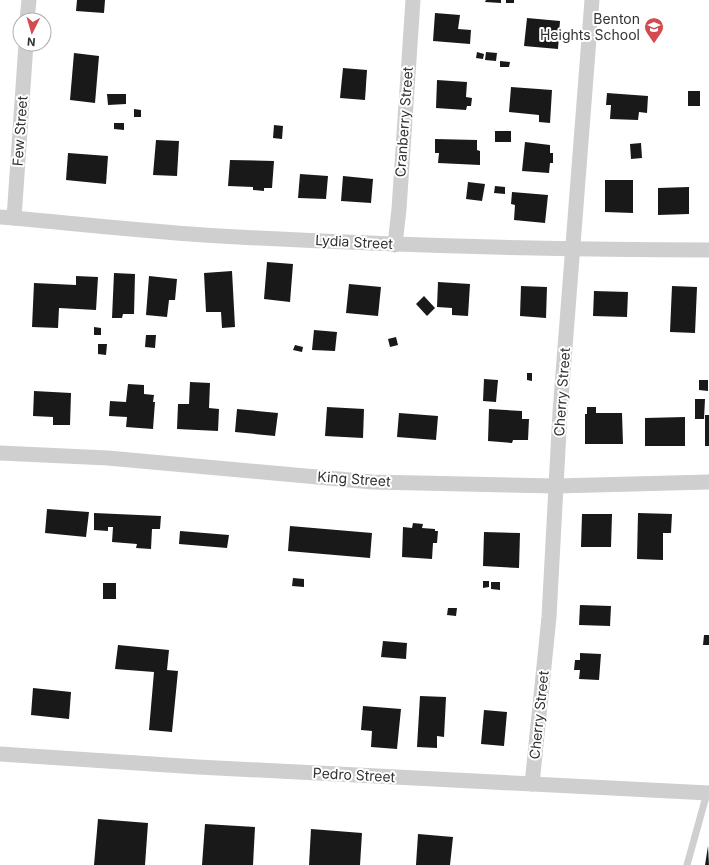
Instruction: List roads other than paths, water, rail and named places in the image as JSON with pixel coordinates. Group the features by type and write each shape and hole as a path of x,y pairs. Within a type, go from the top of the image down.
{"street":[{"path":"28,12 29,0"},
{"name":"Cranberry Street","path":"395,245 399,209 413,0"},
{"name":"Cherry Street","path":"532,784 549,617 556,486 592,0"},
{"name":"Few Street","path":"7,218 25,52"},
{"name":"Lydia Street","path":"7,218 218,236 395,245 573,250 709,250"},
{"name":"King Street","path":"0,453 108,458 372,482 556,486 709,482"},
{"name":"Pedro Street","path":"0,754 198,767 708,793"}],"lane":[{"path":"687,865 708,793"}],"place":[{"name":"Benton Heights School","path":"654,44"}]}
